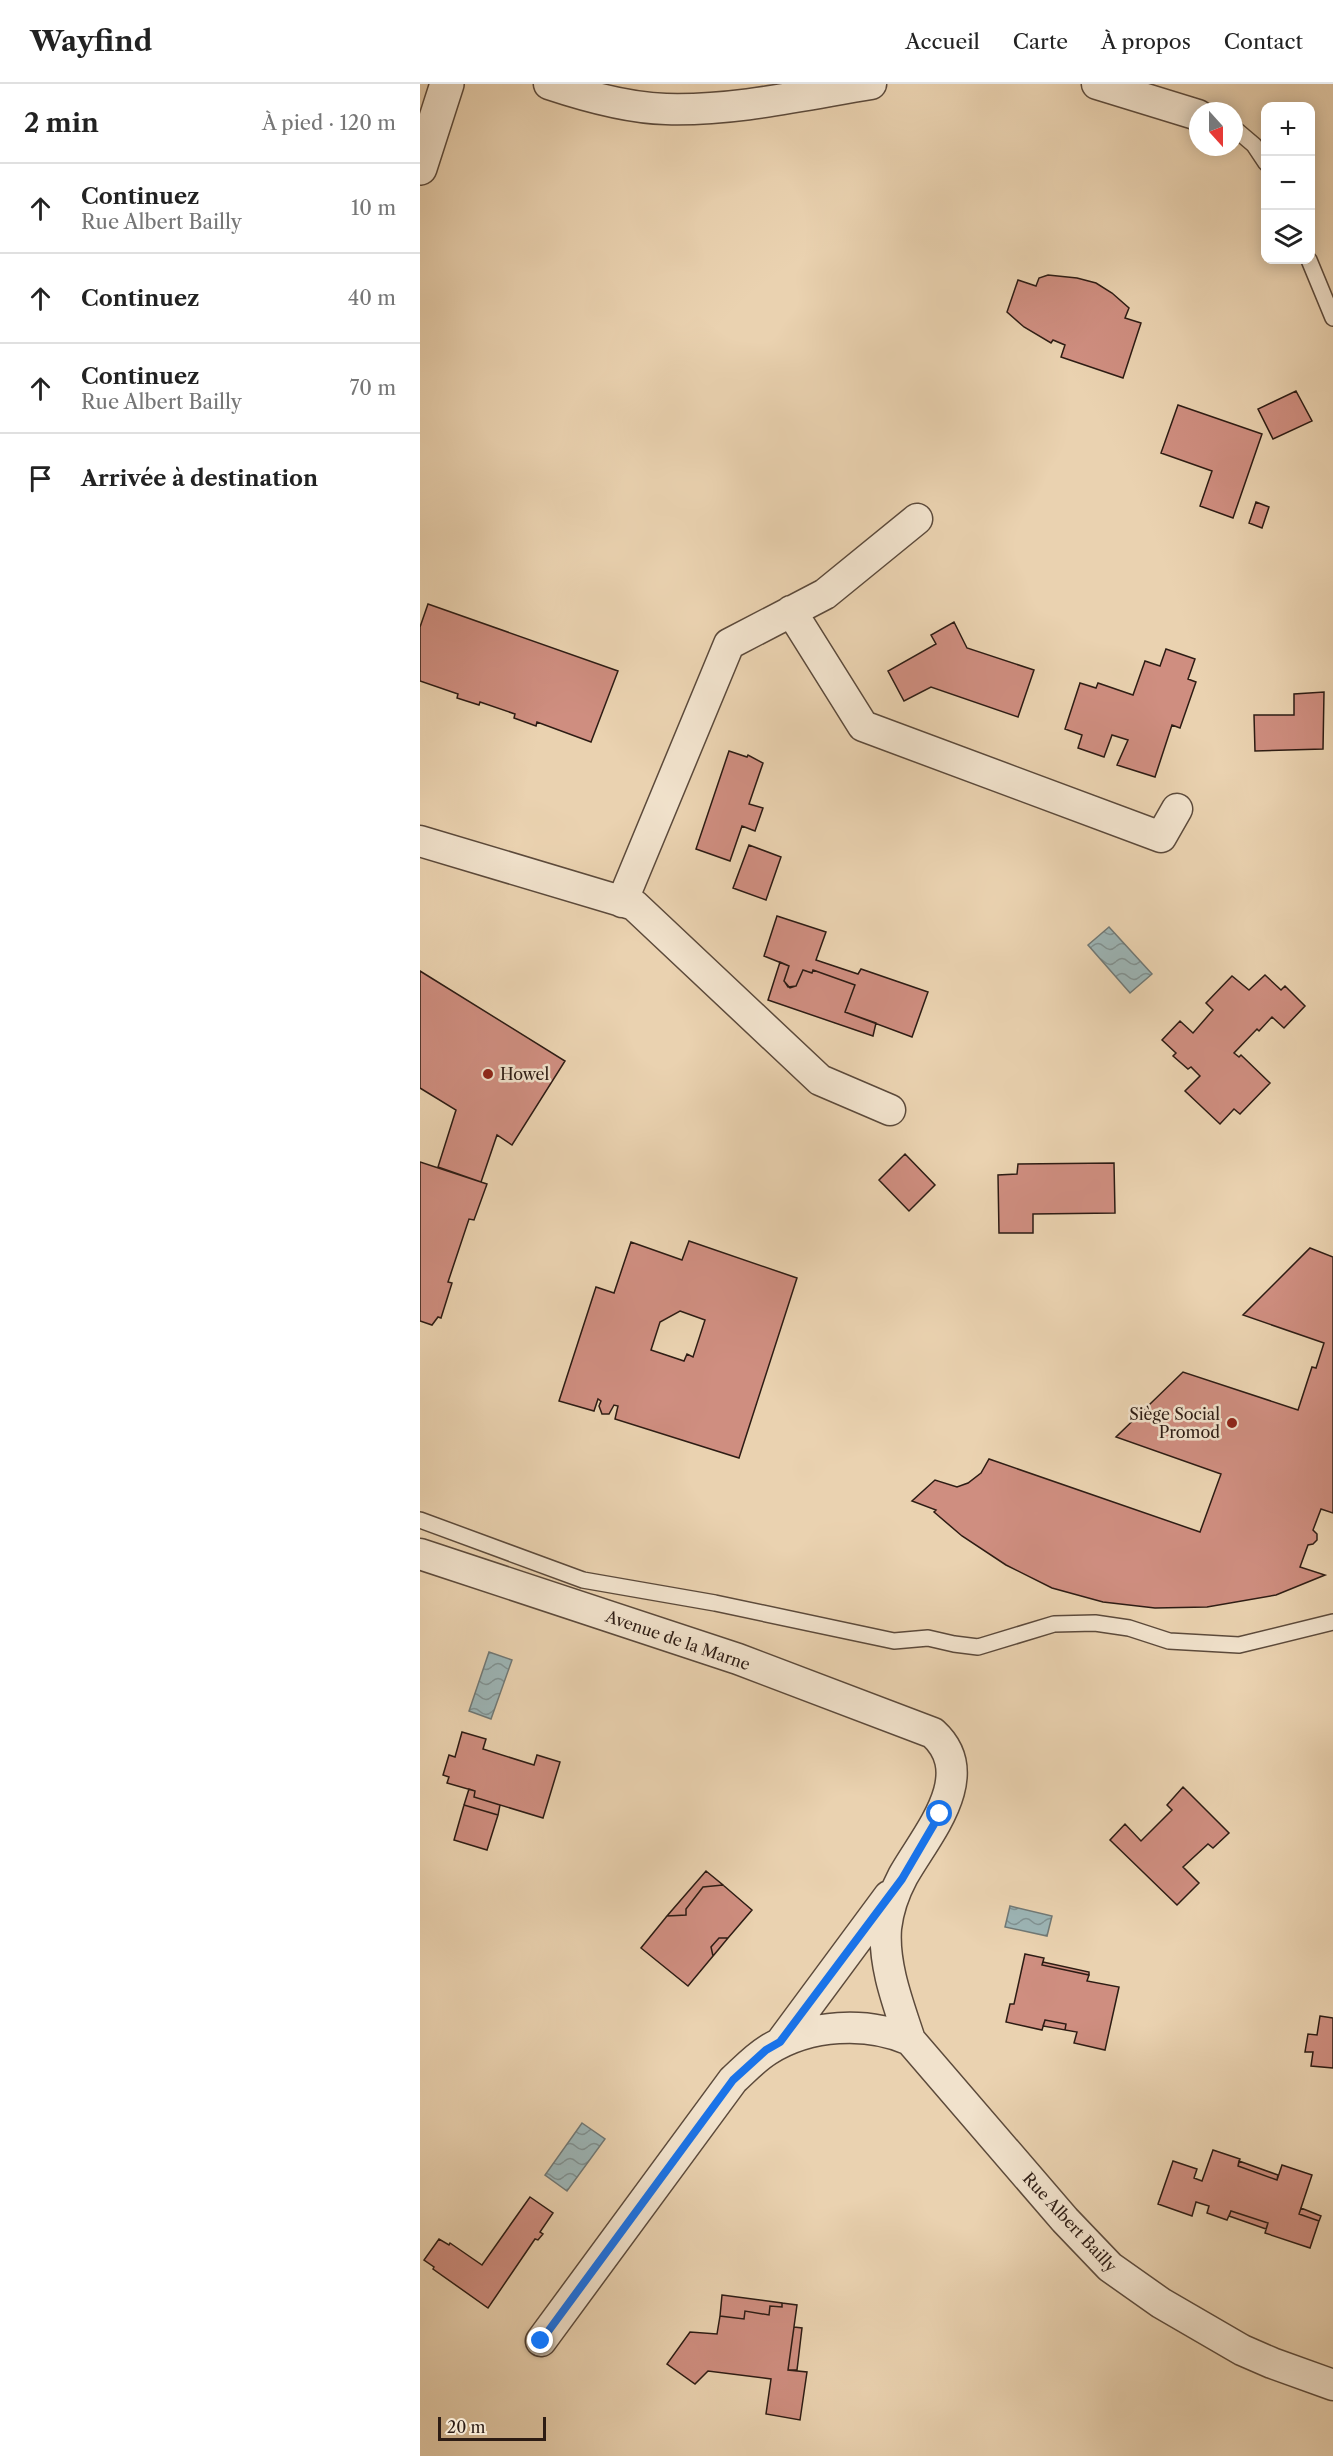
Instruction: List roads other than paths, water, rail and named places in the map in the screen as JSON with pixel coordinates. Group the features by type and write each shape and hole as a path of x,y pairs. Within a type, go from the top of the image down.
{"street":[{"path":"420,168 447,84"},
{"path":"549,84 607,100 662,109 685,109 751,103 871,84"},
{"path":"1097,84 1189,112"},
{"path":"622,902 729,644 825,594 917,519"},
{"path":"790,611 863,726 1161,837 1177,809"},
{"path":"420,841 634,905 820,1080 890,1110"},
{"name":"Avenue de la Marne","path":"420,1554 738,1659 933,1733"},
{"name":"Rue Albert Bailly","path":"933,1733 949,1752 952,1766 950,1790 940,1814 902,1879 886,1928 895,1993 910,2040 1065,2220 1110,2267 1161,2303 1242,2350 1333,2385"},
{"path":"780,2042 902,1879"},
{"path":"541,2341 733,2080 766,2050 780,2042 824,2030 849,2028 892,2032 910,2040"}],"lane":[{"path":"1243,136 1254,145 1261,156"},
{"path":"1311,264 1333,318"},
{"path":"420,1520 584,1580 672,1594 894,1641 928,1638 978,1647 1054,1624 1095,1623 1130,1628 1169,1641 1239,1645 1333,1622"}],"water":[{"path":"1109,927 1152,974 1130,993 1088,945"},
{"path":"489,1652 512,1660 491,1719 469,1711"},
{"path":"1010,1906 1052,1916 1047,1936 1005,1927"},
{"path":"582,2123 605,2139 567,2191 545,2175"}],"place":[{"name":"Howel","path":"488,1074"},
{"name":"Siège Social Promod","path":"1232,1423"}]}
